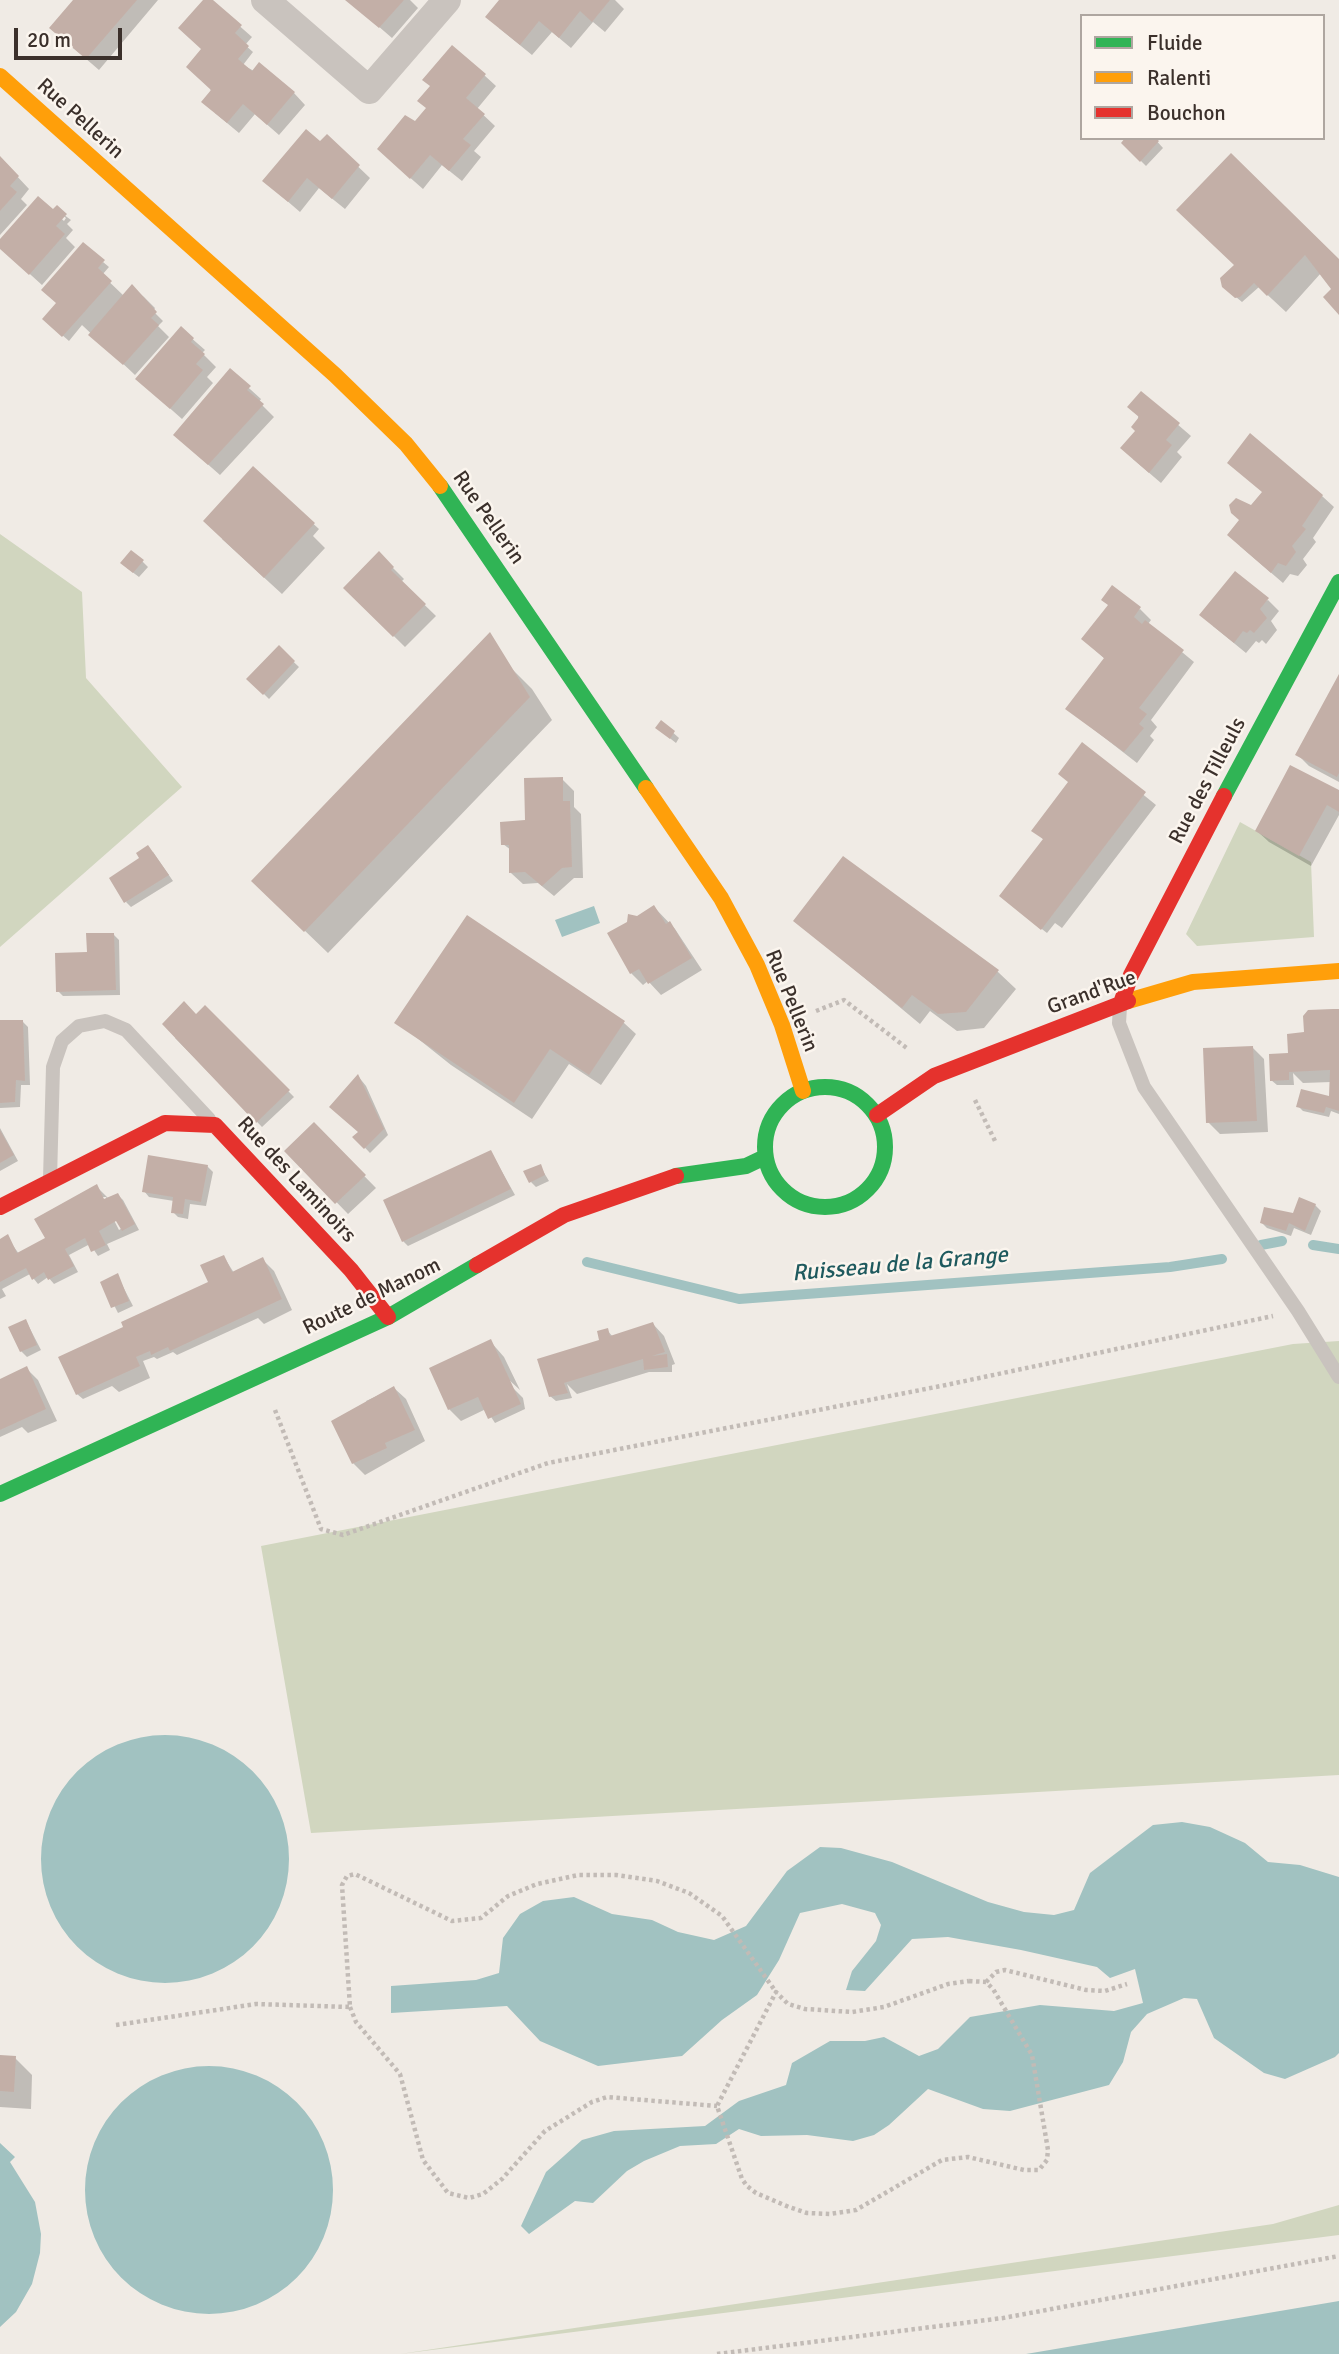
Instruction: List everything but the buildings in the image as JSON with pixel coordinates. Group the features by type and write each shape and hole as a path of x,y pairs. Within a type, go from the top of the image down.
{"street":[{"path":"265,0 369,90 447,0"},
{"name":"Rue Pellerin","path":"0,76 335,375 406,444 448,495 722,898 757,965 782,1025 803,1091"},
{"name":"Rue des Tilleuls","path":"1121,1003 1131,975 1161,916 1294,660 1339,582"},
{"name":"Grand'Rue","path":"877,1115 934,1076 1121,1003 1193,982 1339,971"},
{"path":"823,1087 844,1089 862,1099 877,1115 884,1132 886,1152 881,1171 871,1187 856,1200 838,1207 818,1208 799,1202 783,1191 772,1175 765,1157 766,1136 773,1117 785,1102 803,1091 823,1087"},
{"name":"Rue des Laminoirs","path":"0,1207 165,1123 215,1125 351,1269 388,1317"},
{"name":"Route de Manom","path":"0,1494 388,1317 564,1215 664,1178 746,1166 765,1157"}],"lane":[{"path":"1121,1003 1119,1023 1144,1087 1298,1311 1339,1377"},
{"path":"50,1180 53,1067 62,1041 79,1026 105,1021 126,1030 215,1125"}],"path":[{"path":"814,1012 844,1000 918,1057"},
{"path":"959,1066 996,1143"},
{"path":"261,1373 321,1529 343,1535 548,1462 946,1385 1298,1311"},
{"path":"718,2107 607,2097 592,2102 545,2131 502,2179 483,2194 469,2198 448,2193 423,2160 400,2074 356,2022 350,2007 342,1885 347,1876 355,1874 452,1921 481,1918 508,1896 537,1884 578,1875 616,1875 657,1881 689,1893 722,1916 776,1992 789,2004 805,2009 852,2012 884,2007 948,1984 986,1982 996,1972 1005,1970 1086,1990 1105,1990 1127,1983"},
{"path":"776,1992 718,2107 742,2179 756,2193 807,2213 830,2214 856,2210 943,2160 968,2157 1024,2171 1039,2171 1047,2160 1048,2150 1029,2046 986,1982"},
{"path":"116,2025 256,2004 350,2007"},
{"path":"717,2354 1003,2318 1339,2256"}],"green space":[{"path":"0,534 82,592 86,678 182,787 0,947"},
{"path":"1240,822 1311,862 1314,937 1197,946 1186,934"},
{"path":"1339,1341 1339,1775 311,1833 261,1546 1293,1344"},
{"path":"1339,2205 1339,2235 400,2354 1273,2224"}],"water":[{"path":"594,906 600,923 562,937 555,920"},
{"path":"153,1735 177,1735 224,1749 253,1771 280,1811 287,1835 287,1883 280,1907 253,1947 213,1974 177,1983 153,1983 106,1969 86,1955 69,1938 55,1918 46,1895 41,1871 41,1847 55,1800 69,1780 86,1763 106,1749 129,1740"},
{"path":"1182,1822 1210,1827 1245,1843 1268,1862 1300,1865 1339,1877 1339,2053 1335,2057 1285,2079 1264,2073 1214,2038 1197,1999 1184,1998 1147,2014 1131,2032 1123,2062 1109,2085 1010,2111 983,2109 928,2089 889,2125 874,2135 853,2141 807,2135 761,2136 739,2129 716,2144 680,2146 644,2161 627,2171 593,2203 575,2201 529,2234 521,2226 546,2172 582,2140 614,2131 705,2126 739,2101 786,2085 792,2063 830,2041 865,2041 884,2037 919,2056 938,2049 970,2017 1040,2005 1114,2011 1143,2003 1135,1969 1110,1978 1097,1967 1021,1950 948,1937 912,1939 865,1991 846,1990 852,1971 876,1941 881,1925 875,1913 842,1904 800,1913 779,1960 757,1995 722,2020 682,2056 598,2066 540,2041 507,2006 391,2013 391,1986 476,1980 499,1973 503,1938 520,1914 543,1901 574,1897 612,1914 652,1920 678,1932 714,1940 746,1926 787,1871 820,1847 841,1848 892,1862 988,1902 1024,1912 1054,1915 1074,1910 1090,1873 1153,1825"},
{"path":"197,2066 221,2066 268,2080 297,2102 324,2142 331,2166 331,2214 324,2238 297,2278 257,2305 221,2314 197,2314 150,2300 130,2286 113,2269 99,2249 90,2226 85,2202 85,2178 99,2131 113,2111 130,2094 150,2080 173,2071"},
{"path":"0,2143 15,2157 10,2162 35,2202 41,2234 40,2253 32,2284 16,2312 0,2327"},
{"path":"1339,2301 1339,2354 1026,2354 1209,2323"}],"waterway":[{"name":"Ruisseau de la Grange","path":"1261,1245 1282,1241"},
{"name":"Ruisseau de la Grange","path":"1313,1245 1339,1249"},
{"name":"Ruisseau de la Grange","path":"587,1262 739,1299 1170,1267 1222,1259"}],"traffic: fast":[{"path":"440,486 646,788"},
{"path":"1224,796 1339,582"},
{"path":"825,1087 848,1091 868,1104 881,1124 885,1147 881,1170 868,1190 848,1203 825,1207 802,1203 782,1190 769,1170 765,1147 769,1124 782,1104 802,1091 825,1087"},
{"path":"676,1176 746,1166 765,1157"},
{"path":"0,1494 388,1317 477,1265"}],"traffic: slow":[{"path":"0,76 335,375 406,444 440,486"},
{"path":"646,788 721,898 757,965 782,1025 803,1091"},
{"path":"1128,1001 1193,982 1339,971"}],"traffic: jam":[{"path":"1121,1003 1131,975 1224,796"},
{"path":"877,1115 934,1076 1128,1001"},
{"path":"0,1207 165,1123 215,1125 351,1270 388,1317"},
{"path":"477,1265 564,1215 676,1176"}]}
